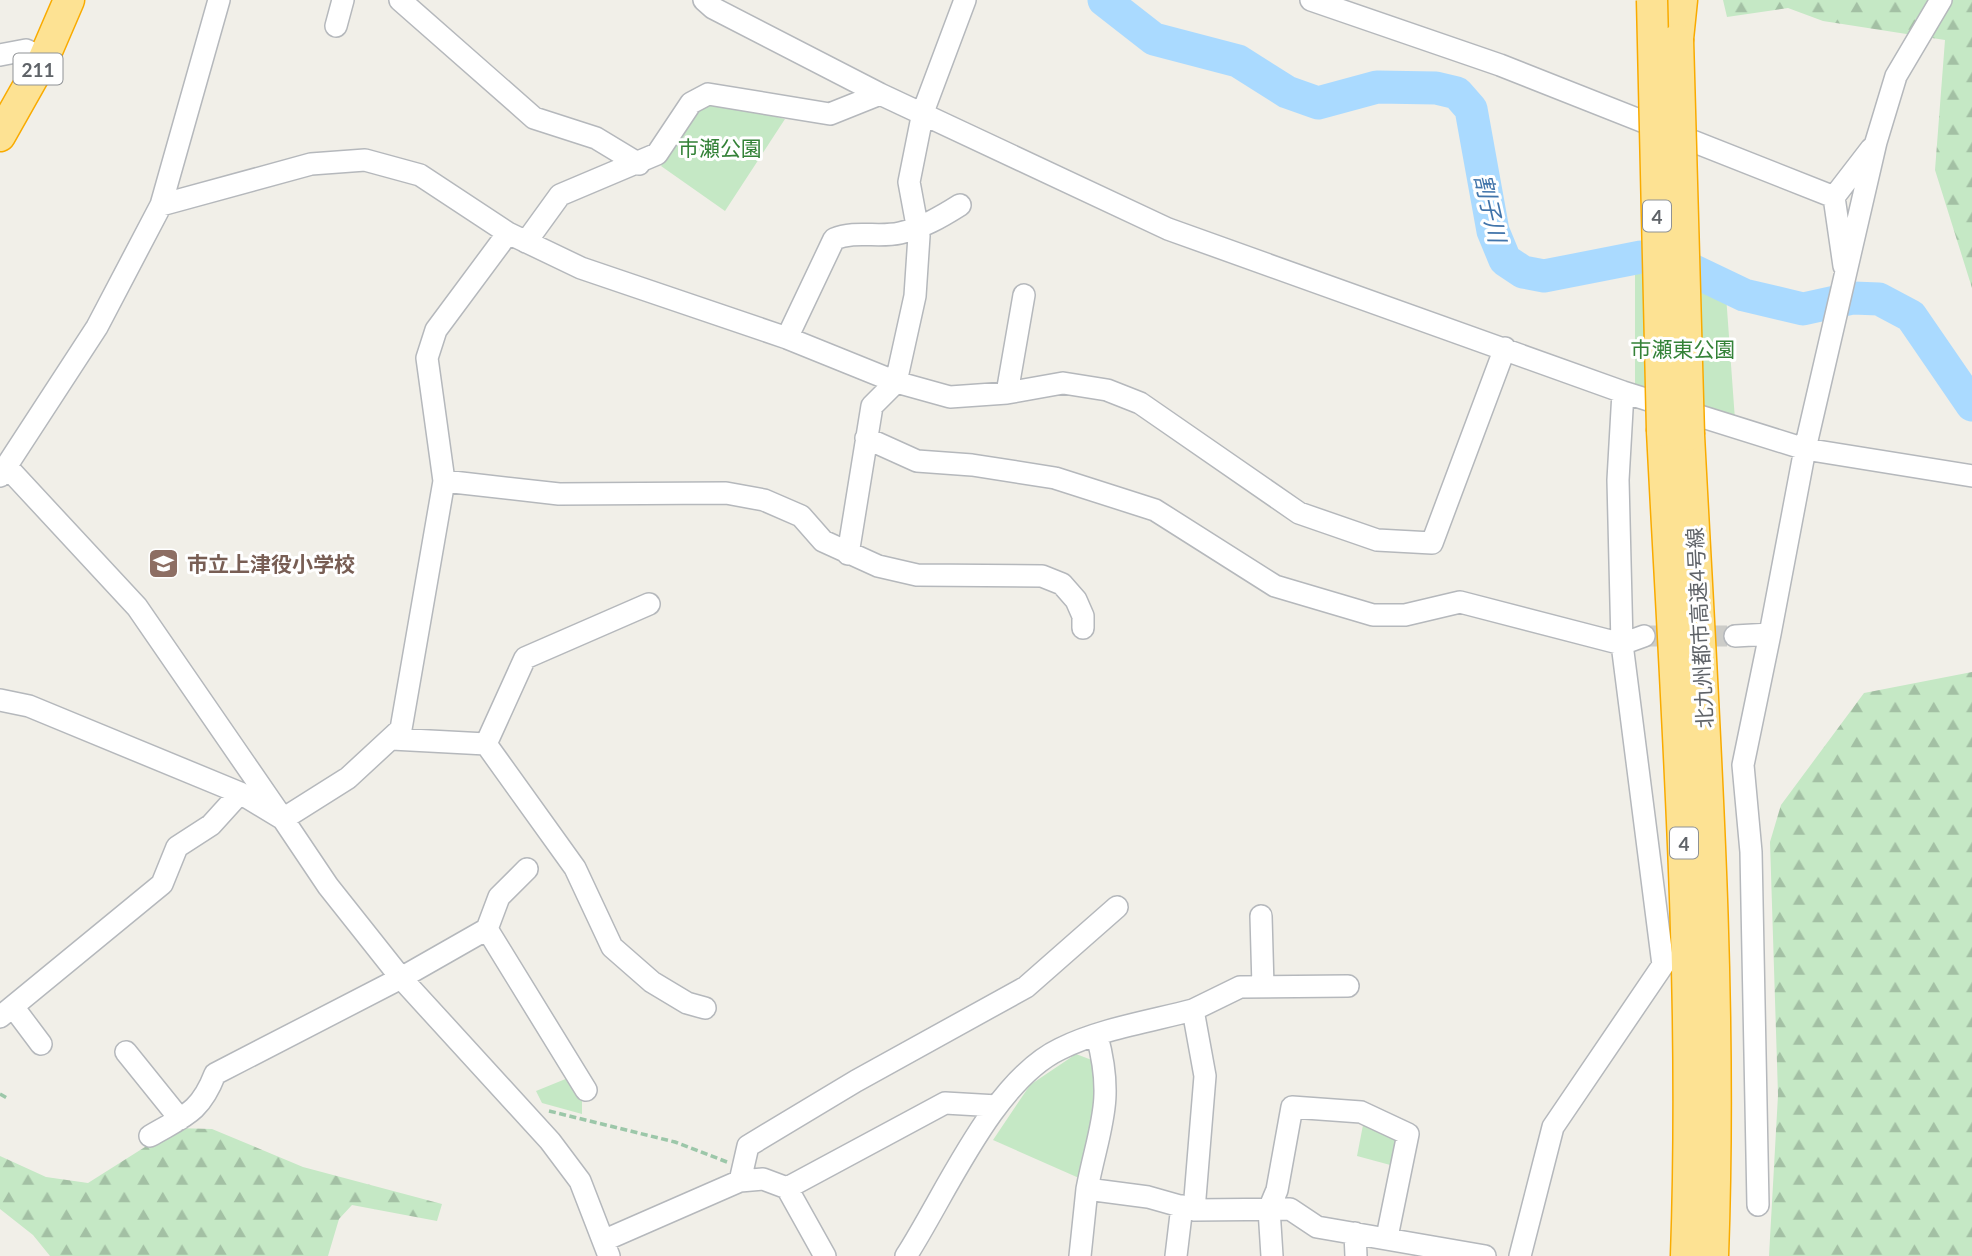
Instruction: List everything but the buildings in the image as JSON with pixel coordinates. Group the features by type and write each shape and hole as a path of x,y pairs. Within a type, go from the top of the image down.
{"highway":[{"name":"211","path":"0,98 49,0"},
{"name":"211","path":"0,136 23,54 69,0"},
{"name":"北九州都市高速4号線","path":"1652,0 1675,433 1685,865 1688,1093 1686,1256"},
{"name":"北九州都市高速4号線","path":"1680,0 1675,433 1712,858 1715,1104 1713,1256"}],"street":[{"path":"219,0 161,205 97,327 3,472 137,607 328,886 401,978 550,1141 580,1181 607,1248 741,1174 787,1188 825,1256"},
{"path":"337,26 343,0"},
{"path":"400,0 534,118 596,138 639,164"},
{"path":"704,0 713,8 880,94 1167,229 1623,392 1805,449 1972,476"},
{"path":"848,554 872,406 896,382 915,296 917,227 909,182 923,112 965,0"},
{"path":"1311,0 1500,65 1834,197"},
{"path":"1758,1205 1751,852 1743,765 1805,449 1876,142 1896,76 1941,0"},
{"path":"283,819 348,778 401,729 444,481 427,358 436,330 517,237 560,195 657,155 691,103 708,93 830,114 880,94"},
{"path":"1846,279 1834,197 1876,142"},
{"path":"161,205 312,164 365,160 420,175 517,237 637,288 786,338 896,382 950,397 1007,393 1063,383 1107,390 1140,403 1299,513 1377,540 1432,543 1505,348"},
{"path":"786,338 834,239 846,234 898,234 935,221 960,205"},
{"path":"1007,393 1024,295"},
{"path":"1520,1256 1553,1127 1663,965 1622,644 1618,480 1623,392"},
{"path":"866,438 917,461 972,465 1055,478 1155,510 1275,586 1373,615 1405,615 1460,602 1622,644 1644,636"},
{"path":"444,481 559,494 726,493 764,500 800,516 823,541 878,566 917,575 1042,576 1062,584 1076,600 1083,628"},
{"path":"486,744 525,659 649,604"},
{"path":"1735,636 1770,634"},
{"path":"0,700 29,706 240,793 283,819"},
{"path":"392,739 486,744"},
{"path":"486,744 575,869 612,947 652,982 687,1003 705,1008"},
{"path":"41,1044 7,1013 162,884 177,847 211,825 240,793"},
{"path":"150,1136 180,1119 205,1100 215,1074 401,978 487,929 499,897 527,869"},
{"path":"741,1174 748,1146 856,1081 1026,987 1117,907"},
{"path":"1261,916 1263,987"},
{"path":"487,929 586,1090"},
{"path":"915,1254 997,1106 1035,1064 1061,1048 1194,1010 1240,987 1348,986"},
{"path":"1175,1256 1188,1208 1205,1076 1194,1010"},
{"path":"1080,1256 1087,1189 1105,1115 1106,1069 1097,1036"},
{"path":"126,1052 180,1119"},
{"path":"787,1188 945,1103 997,1106"},
{"path":"1272,1256 1269,1209 1277,1190 1292,1107 1362,1112 1408,1134 1387,1237"},
{"path":"1087,1189 1147,1197 1188,1208 1290,1209 1317,1227 1387,1237 1434,1251 1485,1256"},
{"path":"1355,1233 1356,1256"}],"path":[{"path":"0,1094 7,1098"},
{"path":"513,1102 674,1142 741,1174"}],"green space":[{"path":"1723,0 1972,0 1972,288 1935,170 1945,40 1823,21 1788,8 1727,17"},
{"name":"市瀬公園","path":"713,101 785,119 725,211 661,166 699,108"},
{"name":"市瀬東公園","path":"1635,262 1682,273 1726,295 1735,420 1635,386"},
{"path":"1972,672 1972,1256 1769,1256 1778,1095 1770,842 1781,805 1864,693"},
{"path":"1076,1054 1097,1062 1098,1117 1079,1178 993,1140 1030,1085"},
{"path":"568,1078 582,1097 582,1114 542,1103 536,1091"},
{"path":"1363,1125 1396,1134 1401,1144 1394,1166 1357,1156"},
{"path":"175,1128 212,1129 303,1167 442,1204 437,1221 352,1205 339,1219 328,1256 50,1256 33,1235 0,1209 0,1156 46,1177 88,1183"}],"waterway":[{"name":"割子川","path":"1104,0 1154,39 1238,61 1287,92 1318,103 1377,87 1436,88 1457,93 1471,109 1493,231 1505,260 1523,272 1544,276 1641,257 1669,259 1744,295 1803,309 1853,298 1879,299 1911,316 1972,405"}],"tunnel":[{"path":"1644,636 1735,636"}],"place":[{"name":"市立上津役小学校","path":"164,563"}]}
